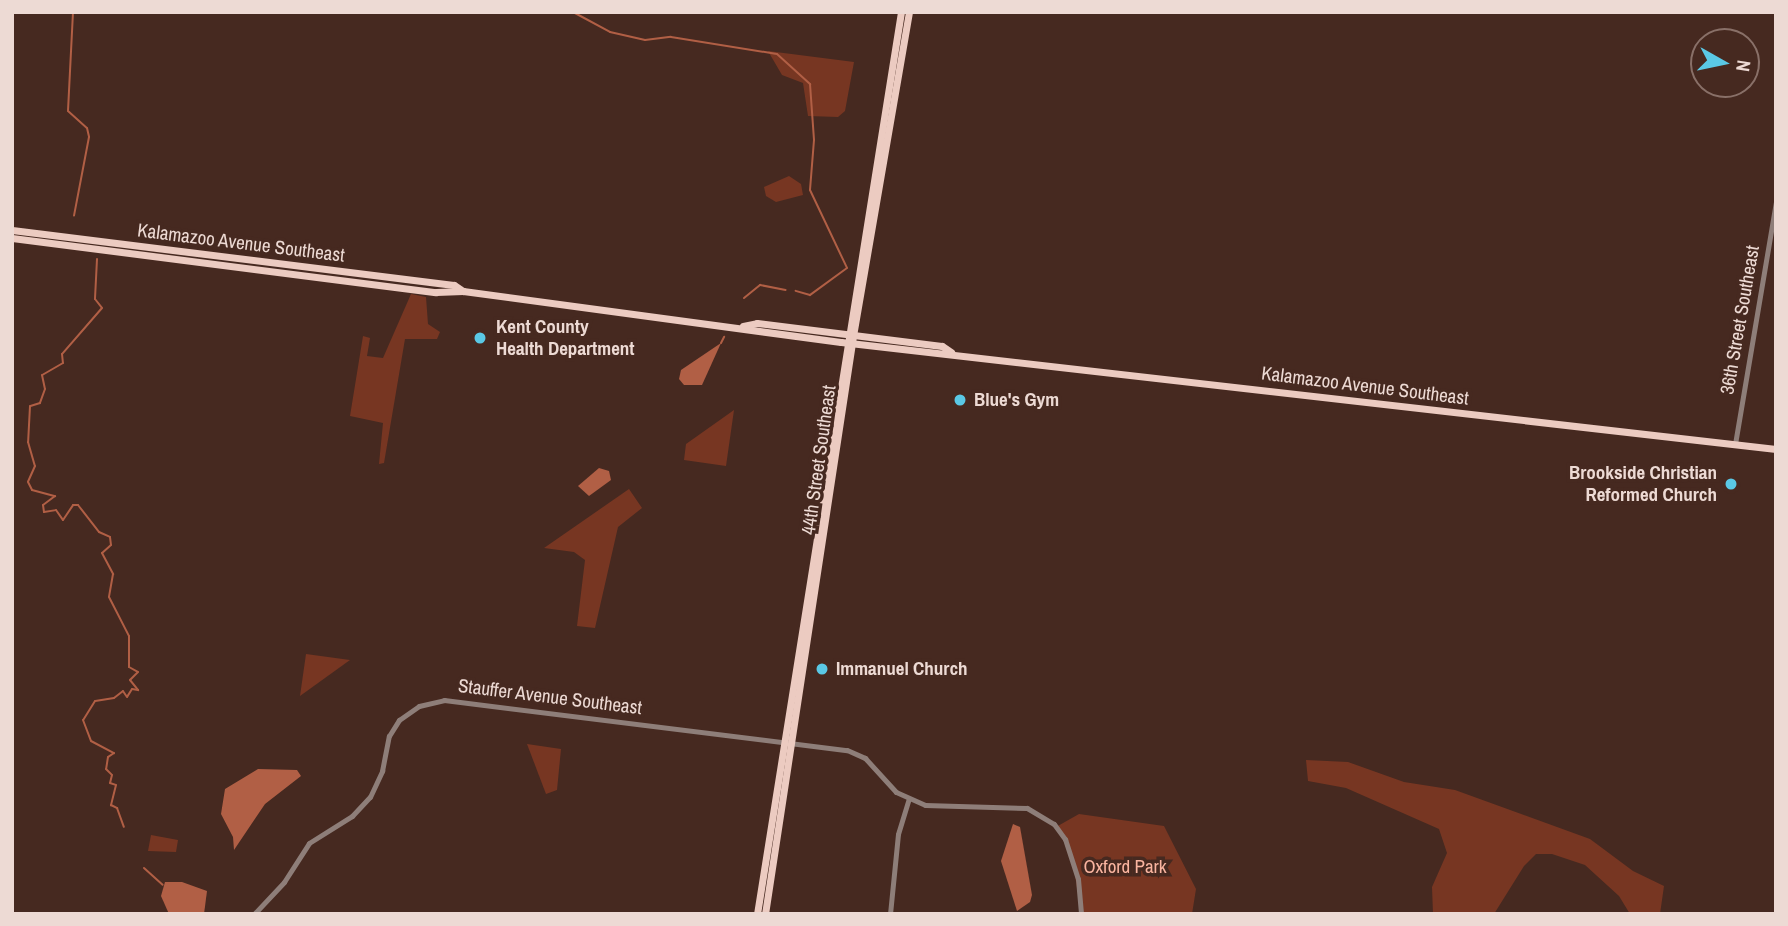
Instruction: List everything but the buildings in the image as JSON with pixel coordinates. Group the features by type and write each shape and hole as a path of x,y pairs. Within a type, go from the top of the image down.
{"main road":[{"name":"44th Street Southeast","path":"765,914 779,824 799,645 823,484 878,199 909,12"},
{"name":"44th Street Southeast","path":"757,914 772,817 803,674 833,472 860,252 901,13"},
{"path":"901,13 907,26"},
{"path":"896,41 902,55"},
{"path":"882,120 889,131"},
{"path":"871,187 878,199"},
{"path":"869,201 875,213"},
{"name":"Kalamazoo Avenue Southeast","path":"12,230 454,285 463,290"},
{"name":"Kalamazoo Avenue Southeast","path":"12,238 445,293 463,290 743,326 777,326 925,352 951,352 1776,449"},
{"path":"64,245 79,244 80,238"},
{"path":"90,248 92,243 109,242"},
{"path":"180,260 187,252"},
{"path":"860,252 866,263"},
{"path":"272,272 280,267 313,268"},
{"path":"328,278 357,279 364,274"},
{"name":"Kalamazoo Avenue Southeast","path":"743,326 764,333 935,345 951,352"},
{"path":"764,333 766,327 777,326"},
{"path":"925,352 935,345"},
{"path":"827,460 833,472"},
{"path":"823,484 829,498"},
{"path":"807,588 814,601"},
{"path":"799,645 804,653 803,674"},
{"path":"772,817 779,824"},
{"path":"769,834 776,843"},
{"path":"767,850 765,876 770,882"}],"street":[{"name":"36th Street Southeast","path":"1735,444 1776,202"},
{"name":"Stauffer Avenue Southeast","path":"254,914 284,882 310,843 365,803 379,779 393,729 408,712 428,702 450,701 788,741 858,754 909,799"},
{"path":"890,914 898,834 909,799 939,807 1027,808 1046,818 1065,839 1072,856 1081,914"}],"green space":[{"path":"768,51 854,62 845,111 838,117 808,116 803,83 782,75"},
{"path":"789,176 801,184 803,195 776,202 766,196 764,187"},
{"path":"411,294 426,297 428,324 440,332 437,339 405,339 384,463 379,464 383,423 350,416 363,336 370,338 367,356 383,358"},
{"path":"734,410 726,466 684,460 686,444"},
{"path":"629,489 642,508 618,527 595,628 577,626 585,560 574,552 544,548"},
{"path":"306,654 350,660 300,696"},
{"path":"527,744 561,749 557,790 546,794"},
{"path":"1306,760 1348,762 1404,782 1455,790 1590,839 1633,871 1664,886 1660,914 1630,914 1619,896 1585,865 1552,854 1536,854 1524,866 1494,914 1433,914 1432,887 1447,853 1439,829 1346,788 1308,781"},
{"name":"Oxford Park","path":"1079,814 1164,826 1196,889 1192,914 1081,914 1072,856 1056,827"},
{"path":"151,835 178,840 176,852 148,851"}],"shaded area":[{"path":"721,343 702,385 684,385 679,379 681,370"},
{"path":"599,468 609,471 611,480 589,496 578,486"},
{"path":"258,769 297,770 301,776 265,804 234,850 233,837 221,814 225,789"},
{"path":"1013,824 1020,827 1032,895 1030,902 1017,911 1001,861"},
{"path":"165,882 182,882 207,891 204,914 169,914 161,896"}],"waterway":[{"path":"73,12 68,111 87,128 89,137 74,216"},
{"path":"573,12 610,32 645,40 671,37 777,54 810,84 814,140 810,190 847,268 810,295 796,291"},
{"path":"97,259 95,299 102,308 62,354 63,363 42,375 45,389 40,403 30,406 28,442 35,466 28,482 32,490 55,496 43,505 44,512 56,510 63,520 73,505 78,505 99,532 110,537 111,545 102,553 113,574 109,597 129,636 129,667 138,672 130,680 138,690 132,689 127,697 123,691 114,698 95,701 83,720 91,741 114,753 108,757 106,769 112,775 110,783 116,785 111,805 117,808 124,827"},
{"path":"744,298 760,285 786,290"},
{"path":"721,343 724,337"},
{"path":"144,868 163,885"}],"place":[{"name":"Kent County Health Department","path":"480,338"},
{"name":"Blue's Gym","path":"960,400"},
{"name":"Brookside Christian Reformed Church","path":"1731,484"},
{"name":"Immanuel Church","path":"822,669"}]}
